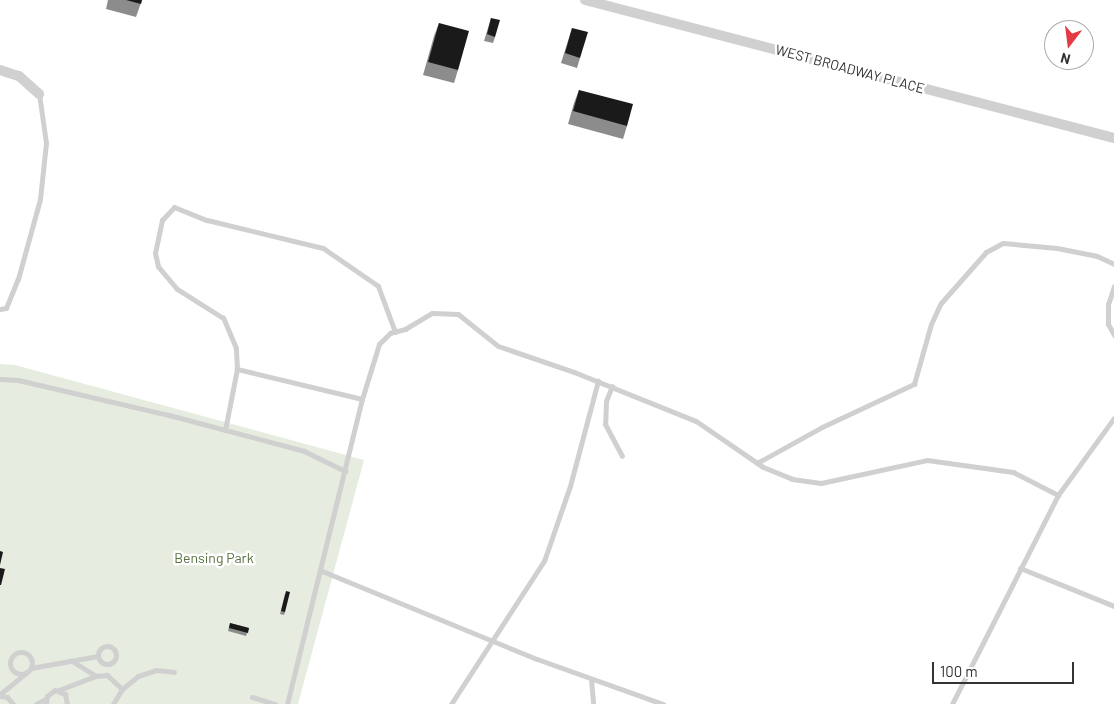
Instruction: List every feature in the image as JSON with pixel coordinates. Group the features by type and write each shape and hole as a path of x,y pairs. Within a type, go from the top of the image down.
{"street":[{"name":"WEST BROADWAY PLACE","path":"585,0 1114,138"},
{"path":"0,70 18,76 39,94"}],"lane":[{"path":"0,309 6,308 18,279 40,199 46,143 39,94"},
{"path":"225,430 237,369 236,348 223,318 177,289 158,266 155,253 157,237 162,220 174,207 207,220 323,248 378,286 395,332"},
{"path":"757,463 822,427 914,384 932,324 942,303 986,252 1002,243 1057,248 1097,256 1114,264"},
{"path":"1114,286 1108,304 1108,324 1114,335"},
{"path":"287,704 322,570 362,399 379,344 395,332 432,313 458,314 498,346 612,386 696,421 757,463 792,479 821,483 927,460 1013,472 1058,495"},
{"path":"237,369 362,399"},
{"path":"0,379 18,380 304,451 345,471"},
{"path":"451,704 491,640 502,627 550,548 598,381"},
{"path":"612,386 606,401 605,424 622,456"},
{"path":"952,704 1058,495 1114,418"},
{"path":"1020,568 1114,606"},
{"path":"322,570 491,640 591,679 663,704"},
{"path":"26,673 12,670 9,663 11,656 25,652 31,658 31,668"},
{"path":"0,695 31,668 98,656"},
{"path":"72,661 96,676"},
{"path":"113,704 122,689 147,672 174,672"},
{"path":"36,704 46,701 52,691 96,676 108,675 122,689"},
{"path":"591,679 593,704"},
{"path":"59,690 67,697 67,704"},
{"path":"0,695 7,697 13,704"},
{"path":"252,697 275,704"},
{"path":"644,704 646,698"}],"green space":[{"name":"Bensing Park","path":"0,364 15,365 364,460 298,704 0,704"}],"building":[{"path":"126,0 142,0 141,4"},
{"path":"491,18 500,20 495,37 487,34"},
{"path":"439,23 469,31 458,70 428,62"},
{"path":"572,28 588,32 580,58 565,53"},
{"path":"579,90 633,104 627,126 573,111"},
{"path":"0,551 3,552 0,565"},
{"path":"0,568 5,569 1,585 0,585"},
{"path":"286,591 290,592 285,612 281,611"},
{"path":"230,623 249,628 248,633 229,628"}]}
